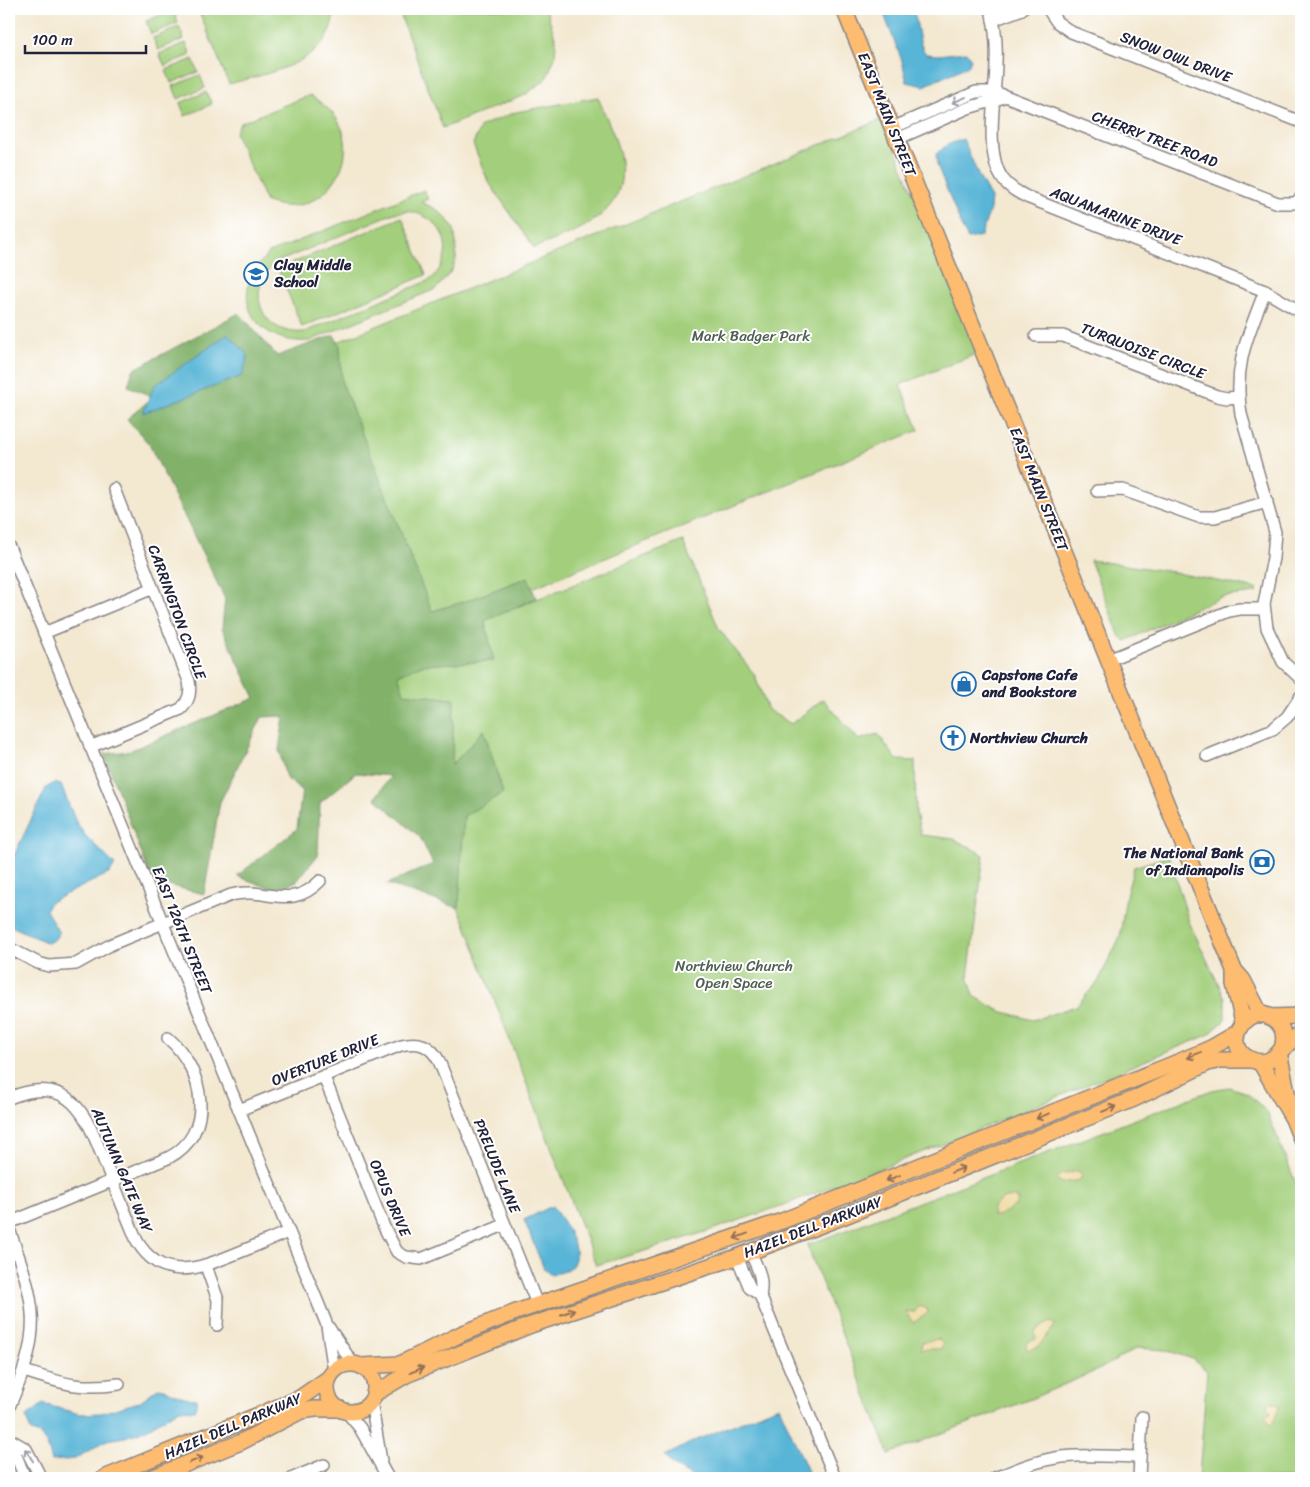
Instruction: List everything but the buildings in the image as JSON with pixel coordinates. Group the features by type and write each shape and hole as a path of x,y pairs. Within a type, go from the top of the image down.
{"main road":[{"name":"EAST MAIN STREET","path":"844,9 1234,970 1240,1028"},
{"name":"EAST MAIN STREET","path":"1234,970 1243,980 1265,1016"},
{"path":"1293,1119 1255,1061 1240,1051 1237,1042 1240,1028 1253,1016 1301,1016"},
{"path":"1265,1016 1276,1021 1283,1032 1280,1050 1293,1119 1301,1139"},
{"name":"HAZEL DELL PARKWAY","path":"357,1365 400,1364 463,1333 537,1304 730,1240 828,1204 1211,1048 1240,1028"},
{"path":"1255,1061 1271,1059 1301,1032"},
{"name":"HAZEL DELL PARKWAY","path":"372,1398 406,1375 531,1325 743,1254 850,1214 1126,1102 1208,1063 1224,1059 1255,1061"},
{"path":"344,1365 357,1365 373,1377 372,1398 358,1410 343,1410 329,1396 332,1374 344,1365"},
{"name":"HAZEL DELL PARKWAY","path":"104,1478 300,1398 332,1374"},
{"name":"HAZEL DELL PARKWAY","path":"151,1478 241,1442 301,1411 315,1409 343,1410"}],"street":[{"path":"992,14 1022,9"},
{"name":"SNOW OWL DRIVE","path":"1048,9 1057,22 1071,32 1301,122"},
{"name":"AQUAMARINE DRIVE","path":"992,14 997,96 991,142 993,154 1002,177 1016,192 1265,291 1301,312"},
{"name":"CHERRY TREE ROAD","path":"895,133 976,92 1021,101 1278,203 1298,200"},
{"path":"1265,291 1242,354 1237,380 1238,397 1241,414 1273,522 1275,542 1264,609 1267,628 1283,662 1301,679"},
{"name":"TURQUOISE CIRCLE","path":"1036,336 1062,336 1217,396 1227,398 1238,397"},
{"name":"CARRINGTON CIRCLE","path":"90,747 176,712 186,704 189,696 189,682 114,489"},
{"path":"1097,491 1123,490 1199,517 1215,517 1266,502"},
{"name":"EAST 126TH STREET","path":"9,547 327,1325 357,1365"},
{"path":"44,633 152,589"},
{"path":"1108,660 1230,612 1240,609 1264,609"},
{"path":"1207,756 1273,729 1287,717 1301,696"},
{"path":"9,948 38,963 49,966 76,964 112,944 221,899 245,892 290,898 304,895 320,881"},
{"path":"9,1223 175,1155 191,1140 198,1127 202,1109 198,1086 184,1055 168,1038"},
{"name":"OVERTURE DRIVE","path":"239,1110 400,1045 416,1042 423,1044"},
{"name":"PRELUDE LANE","path":"423,1044 434,1053 438,1061 537,1304"},
{"name":"OPUS DRIVE","path":"324,1077 384,1227 396,1252 406,1258 421,1258 504,1225"},
{"name":"AUTUMN GATE WAY","path":"9,1098 36,1090 49,1090 69,1099 87,1118 137,1241 144,1252 159,1263 178,1270 206,1266 288,1232"},
{"path":"9,1229 27,1281 33,1314 30,1346 24,1371 9,1406"},
{"path":"743,1254 761,1280 763,1286 760,1295 835,1478"},
{"path":"206,1266 218,1300 217,1325"},
{"name":"EAST 126TH STREET","path":"327,1325 332,1374"},
{"path":"24,1371 73,1386 88,1388 119,1384"},
{"path":"372,1398 382,1465"},
{"path":"343,1410 356,1421 388,1478"},
{"path":"1139,1478 1142,1417"},
{"path":"9,1439 25,1478"},
{"path":"9,1439 26,1449 41,1478"},
{"path":"996,1478 1029,1464 1061,1457 1093,1455 1140,1457"},
{"path":"292,1478 324,1465"}],"green space":[{"path":"198,9 335,9 335,11 324,41 306,58 267,74 229,84"},
{"path":"398,9 546,9 556,40 555,57 546,79 525,95 443,128"},
{"path":"173,10 178,23 151,34 146,21"},
{"path":"179,27 184,39 158,50 153,38"},
{"path":"186,43 191,55 165,66 159,54"},
{"path":"193,59 198,72 171,83 166,70"},
{"path":"200,75 205,88 178,99 173,86"},
{"path":"206,92 212,104 185,116 180,103"},
{"path":"310,95 329,110 338,121 344,135 345,150 342,165 336,179 326,191 314,200 300,205 284,206 266,202 235,133 240,123"},
{"path":"598,97 620,154 621,181 616,196 607,209 595,220 565,236 534,248 488,181 473,144 481,126 516,112"},
{"name":"Mark Badger Park","path":"883,119 978,353 900,385 919,430 432,629 318,350"},
{"path":"424,190 428,199 421,202 436,209 446,218 454,229 456,243 456,259 452,270 436,289 309,341 295,341 282,338 270,332 252,315 248,303 248,289 252,275 269,253","holes":["408,211 421,215 439,229 444,238 446,248 439,270 430,280 304,332 289,331 277,327 268,319 262,309 259,298 260,286 266,274 275,263 394,213"]},
{"path":"402,217 426,275 302,327 278,269"},
{"path":"239,313 277,356 334,335 340,346 342,383 432,611 466,601 528,577 536,598 485,621 494,661 422,665 398,675 404,693 454,699 452,765 484,730 503,793 464,816 459,908 387,884 433,864 420,837 375,798 391,776 356,773 320,803 318,855 297,881 275,890 237,876 297,829 302,790 286,778 279,750 284,716 262,717 220,802 204,894 152,881 104,754 129,751 255,698 222,628 225,599 149,444 127,419 153,397 128,386 133,370"},
{"name":"Northview Church Open Space","path":"683,541 719,629 754,674 768,710 791,724 823,699 859,740 878,734 897,760 915,761 916,813 921,835 954,839 984,855 968,977 974,996 1000,1011 1033,1020 1076,1006 1098,982 1120,937 1126,896 1134,867 1169,856 1189,922 1225,998 1225,1020 1208,1035 905,1159 752,1216 596,1265 463,918 346,675"},
{"path":"1090,560 1167,571 1257,589 1256,593 1221,597 1125,641 1120,637"},
{"path":"1229,1087 1247,1093 1267,1112 1301,1196 1301,1478 1199,1478 1207,1371 1193,1359 1165,1350 1137,1348 1100,1369 1033,1398 889,1454 807,1245 1212,1090"}],"sand":[{"path":"1079,1171 1082,1175 1080,1180 1062,1183 1056,1179 1061,1174"},
{"path":"1013,1197 1018,1200 1016,1205 1002,1214 992,1216 993,1207 1002,1199"},
{"path":"919,1306 927,1309 928,1313 913,1323 906,1312 914,1312"},
{"path":"1050,1322 1055,1324 1054,1327 1038,1347 1028,1350 1026,1347 1028,1342 1036,1339 1035,1331"},
{"path":"938,1339 943,1344 941,1349 921,1349 922,1342"},
{"path":"1270,1402 1278,1404 1279,1407 1274,1421 1270,1424 1265,1415 1271,1413 1267,1406"}],"water":[{"path":"882,9 913,9 921,45 926,54 938,55 966,52 971,59 968,66 924,86 907,82 902,61"},
{"path":"963,139 980,179 991,198 990,209 981,236 968,239 937,165 936,154 947,145"},
{"path":"228,334 248,355 242,376 143,413 154,386"},
{"path":"54,783 61,785 76,822 85,835 115,865 110,873 50,902 46,910 59,933 55,939 48,943 9,925 9,866 46,788"},
{"path":"552,1206 572,1238 575,1256 573,1264 567,1270 551,1275 544,1269 524,1220"},
{"path":"158,1388 186,1398 197,1399 195,1410 180,1409 143,1431 107,1440 75,1459 52,1461 47,1445 40,1435 31,1432 26,1417 43,1404 80,1414 101,1413 139,1402"},
{"path":"779,1406 810,1476 807,1478 694,1478 674,1466 665,1456 694,1441"}],"place":[{"name":"Clay Middle School","path":"256,274"},
{"name":"Capstone Cafe and Bookstore","path":"964,684"},
{"name":"Northview Church","path":"953,738"},
{"name":"The National Bank of Indianapolis","path":"1262,862"}]}
